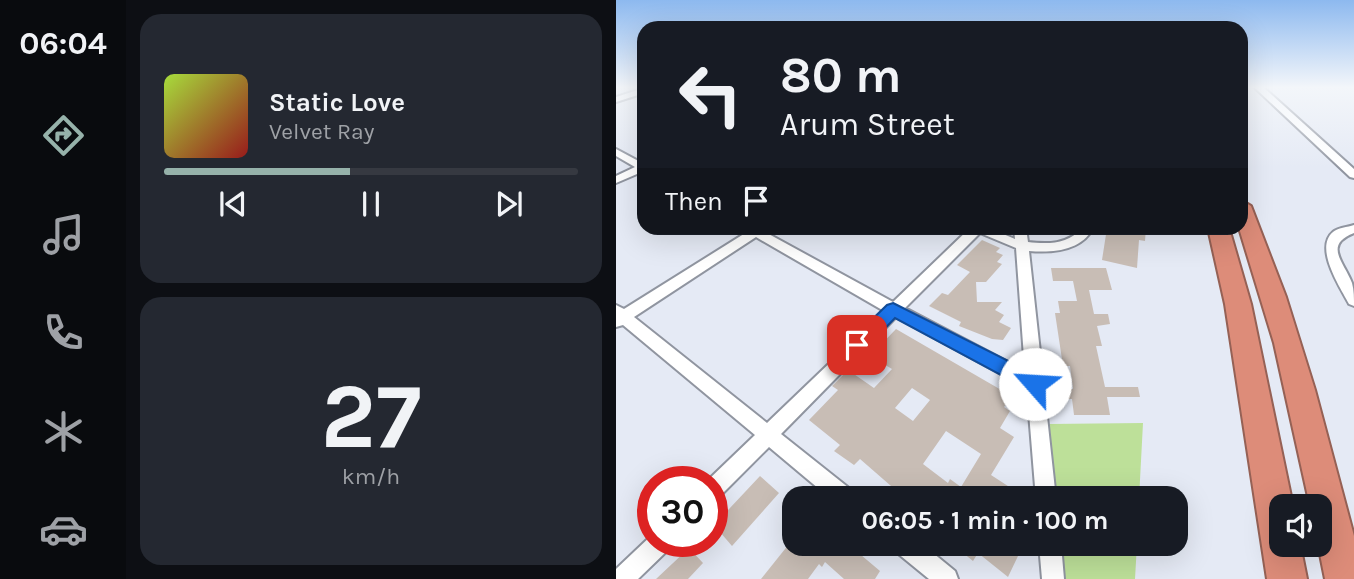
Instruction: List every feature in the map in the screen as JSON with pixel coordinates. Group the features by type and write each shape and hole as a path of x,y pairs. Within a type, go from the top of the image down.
{"highway":[{"path":"1248,226 1275,304 1307,413 1345,579"},
{"path":"1220,235 1240,317 1272,494"},
{"path":"1283,557 1287,579"}],"street":[{"path":"1287,114 1354,175"},
{"path":"616,152 637,164"},
{"path":"616,180 637,171"},
{"path":"1354,229 1337,236 1331,245 1332,256 1354,300"},
{"path":"746,235 619,316 832,486"},
{"path":"765,235 893,309 1035,384"},
{"path":"728,474 971,235"},
{"path":"996,235 1022,245 1069,244 1083,235"},
{"path":"1021,235 1045,486"},
{"path":"919,556 947,579"},
{"path":"1051,556 1053,579"},
{"path":"622,579 645,557"}],"green space":[{"path":"1143,423 1140,486 1055,486 1048,424"},
{"path":"1062,556 1136,556 1135,579 1065,579"}],"building":[{"path":"1106,235 1145,235 1145,241 1139,240 1137,268 1102,260"},
{"path":"982,240 1000,248 996,252 1003,255 997,262 1002,264 986,282 976,282 977,302 1002,302 995,310 1004,315 999,322 1011,328 1003,340 992,339 959,326 961,322 929,306 942,293 948,295 970,272 957,265"},
{"path":"1051,268 1106,268 1112,290 1089,290 1094,314 1108,314 1110,324 1097,326 1102,346 1096,346 1105,387 1138,387 1140,397 1107,397 1110,415 1074,415 1072,399 1066,399 1065,389 1073,389 1070,366 1063,366 1055,313 1060,313 1058,301 1077,301 1073,281 1053,281"},
{"path":"896,329 1003,391 1001,394 1010,399 1004,407 1010,411 1000,428 1014,437 991,475 1008,486 962,486 981,454 946,431 923,464 948,483 950,479 960,486 891,486 860,459 854,465 834,451 840,445 809,420 838,390 832,386 848,370 874,388 892,369 870,356","holes":["912,388 930,400 913,421 895,408"]},
{"path":"760,476 779,493 732,546 728,541 728,510"},
{"path":"782,553 782,556 862,556 880,571 875,579 844,579 825,562 822,567 819,564 808,579 761,579"},
{"path":"982,556 1018,556 1008,577"},
{"path":"679,557 697,557 703,563 688,579 656,579"}],"route":[{"path":"857,345 893,309 1035,384"}]}
